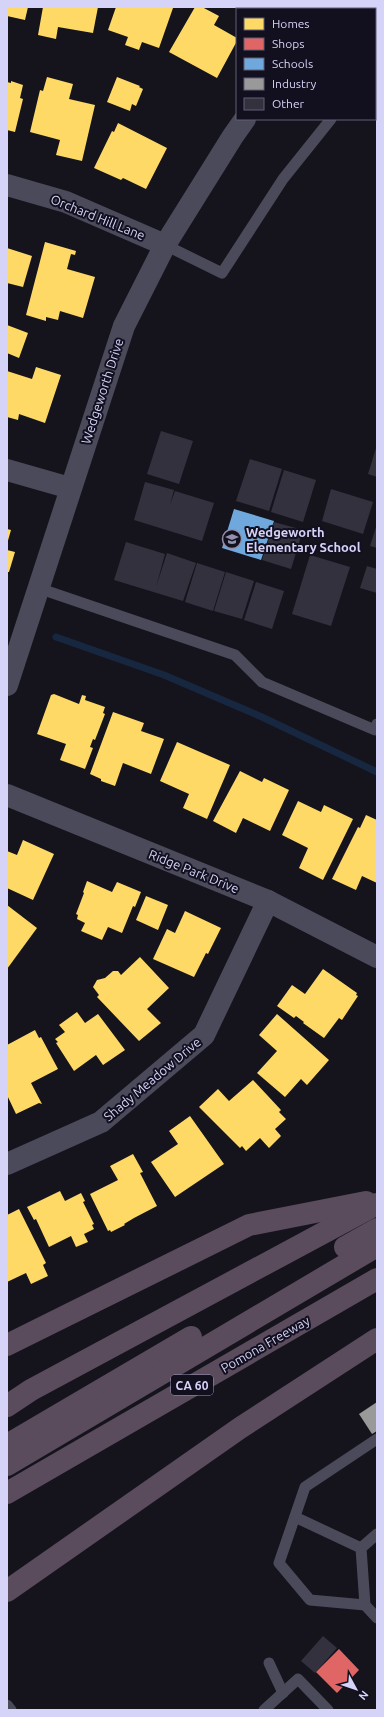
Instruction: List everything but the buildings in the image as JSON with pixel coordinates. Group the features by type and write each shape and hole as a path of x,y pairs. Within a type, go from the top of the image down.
{"highway":[{"path":"7,1345 249,1226 377,1199"},
{"path":"7,1406 38,1387 377,1204"},
{"path":"7,1445 377,1229"},
{"path":"7,1465 312,1283 377,1246"},
{"name":"Pomona Freeway","path":"7,1493 377,1279"},
{"path":"7,1591 240,1428 377,1339"}],"street":[{"name":"Wedgeworth Drive","path":"7,685 124,326 165,245 244,120"},
{"name":"Orchard Hill Lane","path":"7,185 66,202 165,245"},
{"path":"7,470 70,488"},
{"name":"Ridge Park Drive","path":"7,795 268,901 377,957"},
{"name":"Shady Meadow Drive","path":"7,1164 101,1122 204,1035 268,901"}],"lane":[{"path":"165,245 222,273 283,179 330,120"},
{"path":"38,588 235,655 262,682 375,730 377,724"},
{"path":"365,1605 310,1600 279,1563 305,1487 377,1439"},
{"path":"296,1517 361,1548"},
{"path":"361,1548 377,1534"},
{"path":"361,1548 365,1605 377,1618"},
{"path":"269,1664 283,1693"},
{"path":"264,1710 298,1679 328,1710"},
{"path":"7,1706 11,1710"}],"waterway":[{"path":"56,637 164,675 262,717 377,772"}],"place":[{"name":"Wedgeworth Elementary School","path":"232,539"}]}
